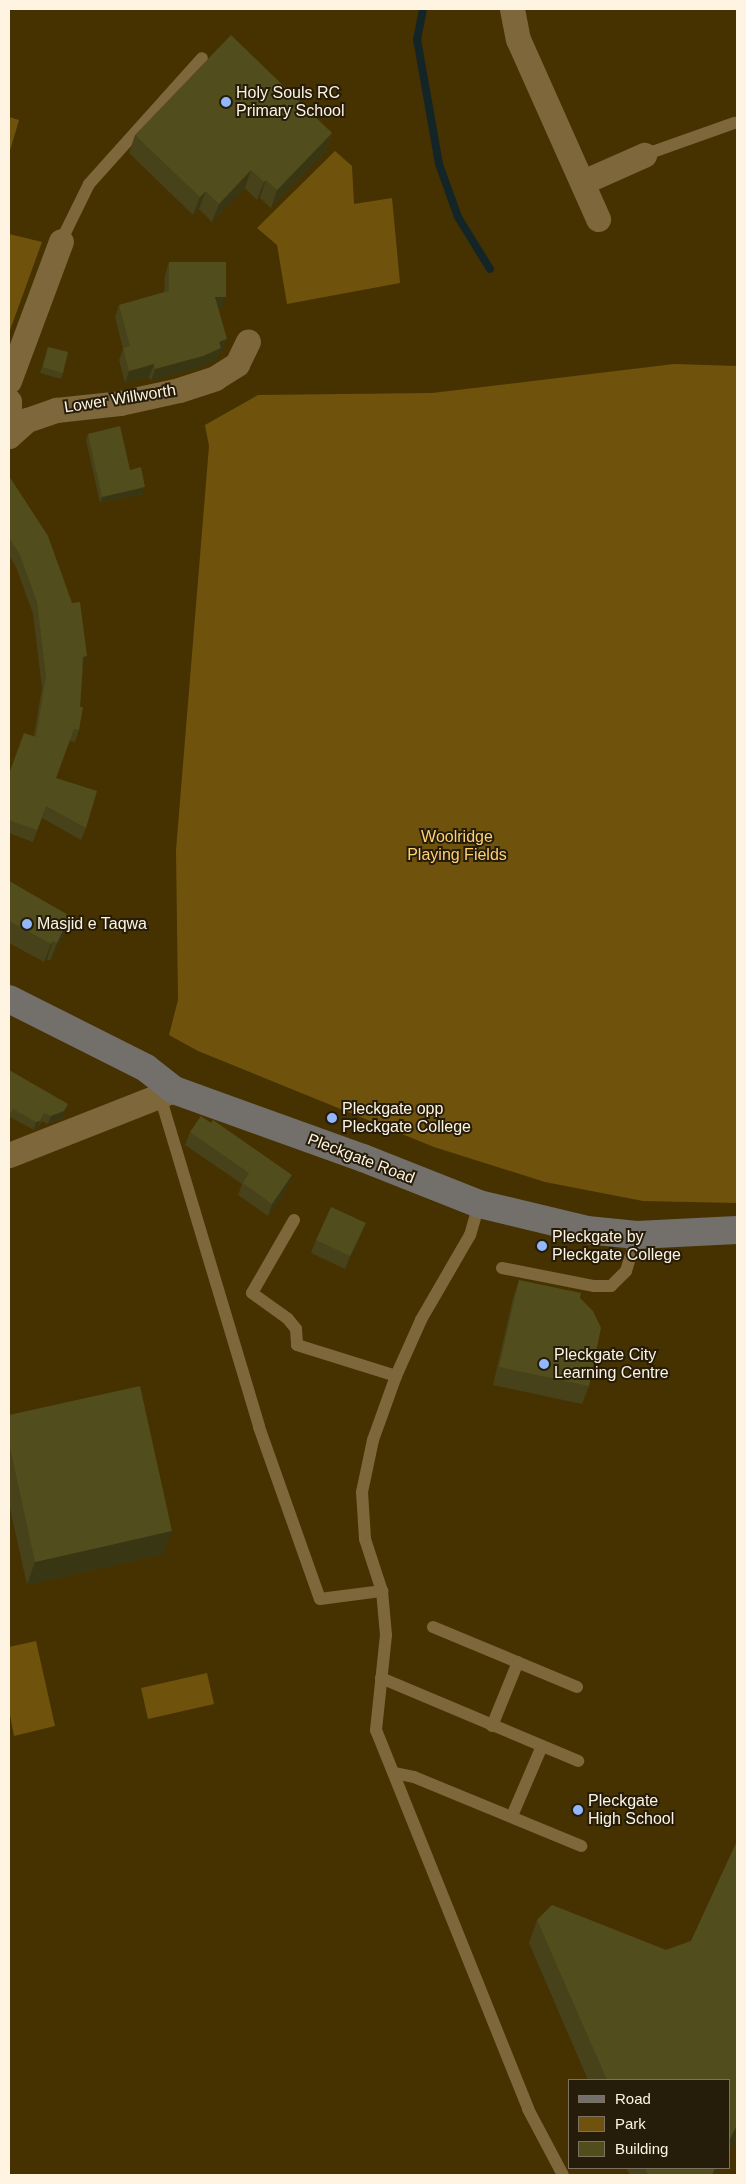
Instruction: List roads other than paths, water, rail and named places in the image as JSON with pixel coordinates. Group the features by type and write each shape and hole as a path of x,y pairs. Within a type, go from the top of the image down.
{"main road":[{"name":"Pleckgate Road","path":"9,999 146,1068 167,1093 362,1158 479,1204 587,1230 637,1235 737,1230"}],"street":[{"path":"512,9 518,39 598,218"},
{"path":"583,182 644,155"},
{"path":"9,380 61,241"},
{"name":"Lower Willworth","path":"9,436 27,420 56,410 128,401 180,390 215,378 237,364 248,341"},
{"path":"9,401 9,436"},
{"path":"9,1155 167,1093"}],"lane":[{"path":"61,241 89,184 202,58"},
{"path":"644,155 734,124"},
{"path":"167,1093 259,1427 320,1599 382,1591"},
{"path":"479,1204 470,1234 421,1320 396,1376 373,1440 362,1492 365,1540 382,1591 386,1635 376,1730 528,2108 563,2175"},
{"path":"294,1220 252,1292 288,1319 296,1329 297,1345 396,1376"},
{"path":"502,1268 594,1286 611,1286 626,1271 637,1235"},
{"path":"433,1627 577,1687"},
{"path":"492,1726 518,1662"},
{"path":"381,1678 578,1761"},
{"path":"512,1816 542,1746"},
{"path":"394,1773 414,1777 581,1846"}],"waterway":[{"path":"423,9 417,39 439,164 458,217 490,269"}],"place":[{"name":"Holy Souls RC Primary School","path":"226,102"},
{"name":"Masjid e Taqwa","path":"27,924"},
{"name":"Pleckgate opp Pleckgate College","path":"332,1118"},
{"name":"Pleckgate by Pleckgate College","path":"542,1246"},
{"name":"Pleckgate City Learning Centre","path":"544,1364"},
{"name":"Pleckgate High School","path":"578,1810"}],"park label":[{"name":"Woolridge Playing Fields","path":"457,846"}]}
